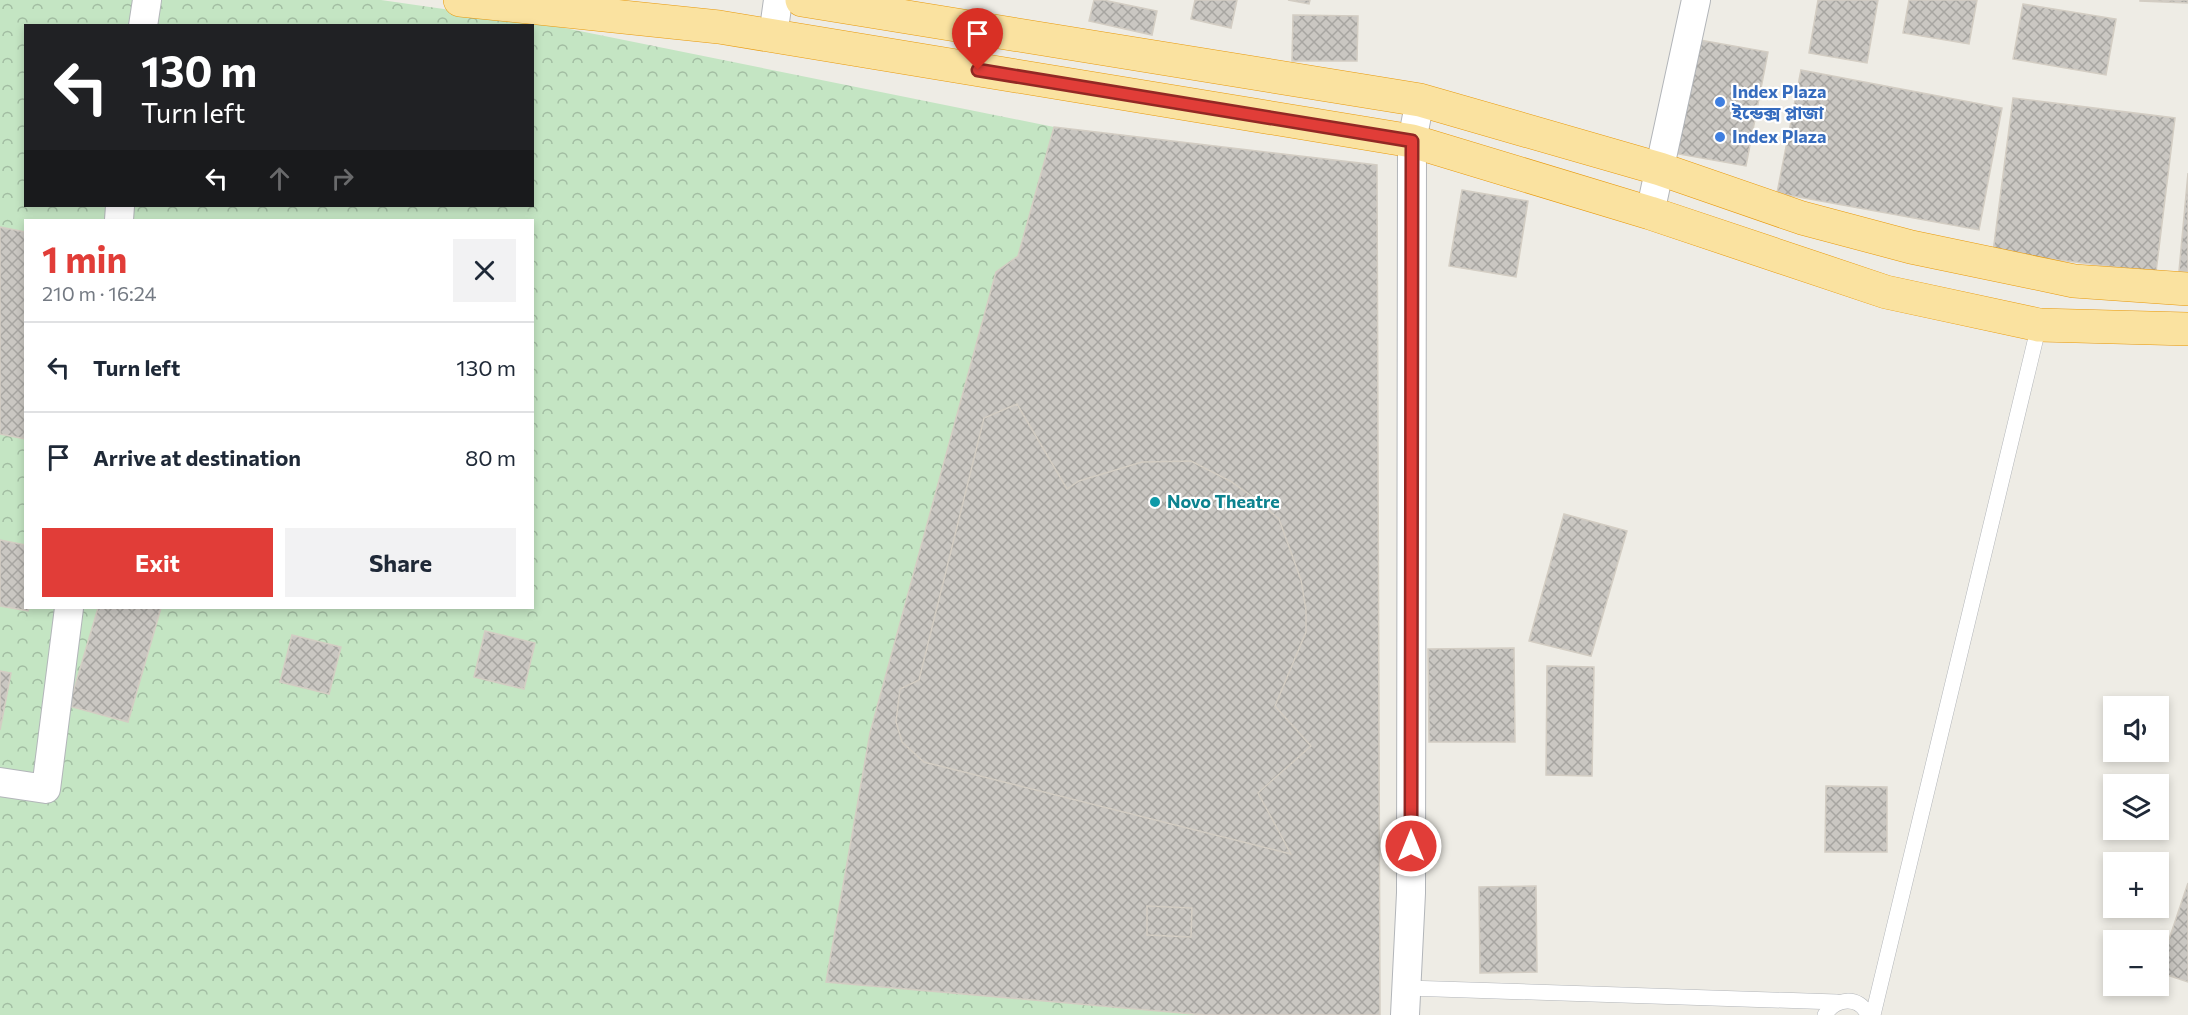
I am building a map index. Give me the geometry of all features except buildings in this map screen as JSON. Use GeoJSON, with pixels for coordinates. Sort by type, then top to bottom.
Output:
{"type":"FeatureCollection","features":[{"type":"Feature","properties":{"kind":"highway"},"geometry":{"type":"LineString","coordinates":[[460,0],[719,27],[1412,141],[1650,213],[1886,292],[2039,325],[2188,329]]}},
{"type":"Feature","properties":{"kind":"highway"},"geometry":{"type":"LineString","coordinates":[[802,0],[1420,100],[1660,169],[1802,218],[1911,247],[2074,281],[2188,289]]}},
{"type":"Feature","properties":{"kind":"street"},"geometry":{"type":"LineString","coordinates":[[143,24],[147,0]]}},
{"type":"Feature","properties":{"kind":"street"},"geometry":{"type":"LineString","coordinates":[[773,36],[778,0]]}},
{"type":"Feature","properties":{"kind":"street"},"geometry":{"type":"LineString","coordinates":[[1650,213],[1696,0]]}},
{"type":"Feature","properties":{"kind":"street"},"geometry":{"type":"LineString","coordinates":[[1406,1001],[1411,869],[1412,141],[1420,100]]}},
{"type":"Feature","properties":{"kind":"street"},"geometry":{"type":"LineString","coordinates":[[0,782],[46,789],[69,609]]}},
{"type":"Feature","properties":{"kind":"lane"},"geometry":{"type":"LineString","coordinates":[[1873,1015],[2039,325]]}},
{"type":"Feature","properties":{"kind":"lane"},"geometry":{"type":"LineString","coordinates":[[1406,1001],[1837,1002],[1848,1000],[1858,1003],[1868,1015]]}},
{"type":"Feature","properties":{"kind":"lane"},"geometry":{"type":"LineString","coordinates":[[1825,1015],[1829,1008],[1837,1002]]}},
{"type":"Feature","properties":{"kind":"green space"},"geometry":{"type":"Polygon","coordinates":[[[0,0],[381,0],[535,22],[1054,127],[1018,256],[996,272],[870,733],[826,981],[1205,1015],[0,1015],[0,0]]]}},
{"type":"Feature","properties":{"kind":"place","name":"Index Plaza ইন্ডেক্স প্লাজা"},"geometry":{"type":"Point","coordinates":[1720,102]}},
{"type":"Feature","properties":{"kind":"place","name":"Index Plaza"},"geometry":{"type":"Point","coordinates":[1720,137]}},
{"type":"Feature","properties":{"kind":"place","name":"Novo Theatre"},"geometry":{"type":"Point","coordinates":[1155,502]}},
{"type":"Feature","properties":{"kind":"route"},"geometry":{"type":"LineString","coordinates":[[978,70],[1412,141],[1411,846]]}}]}
